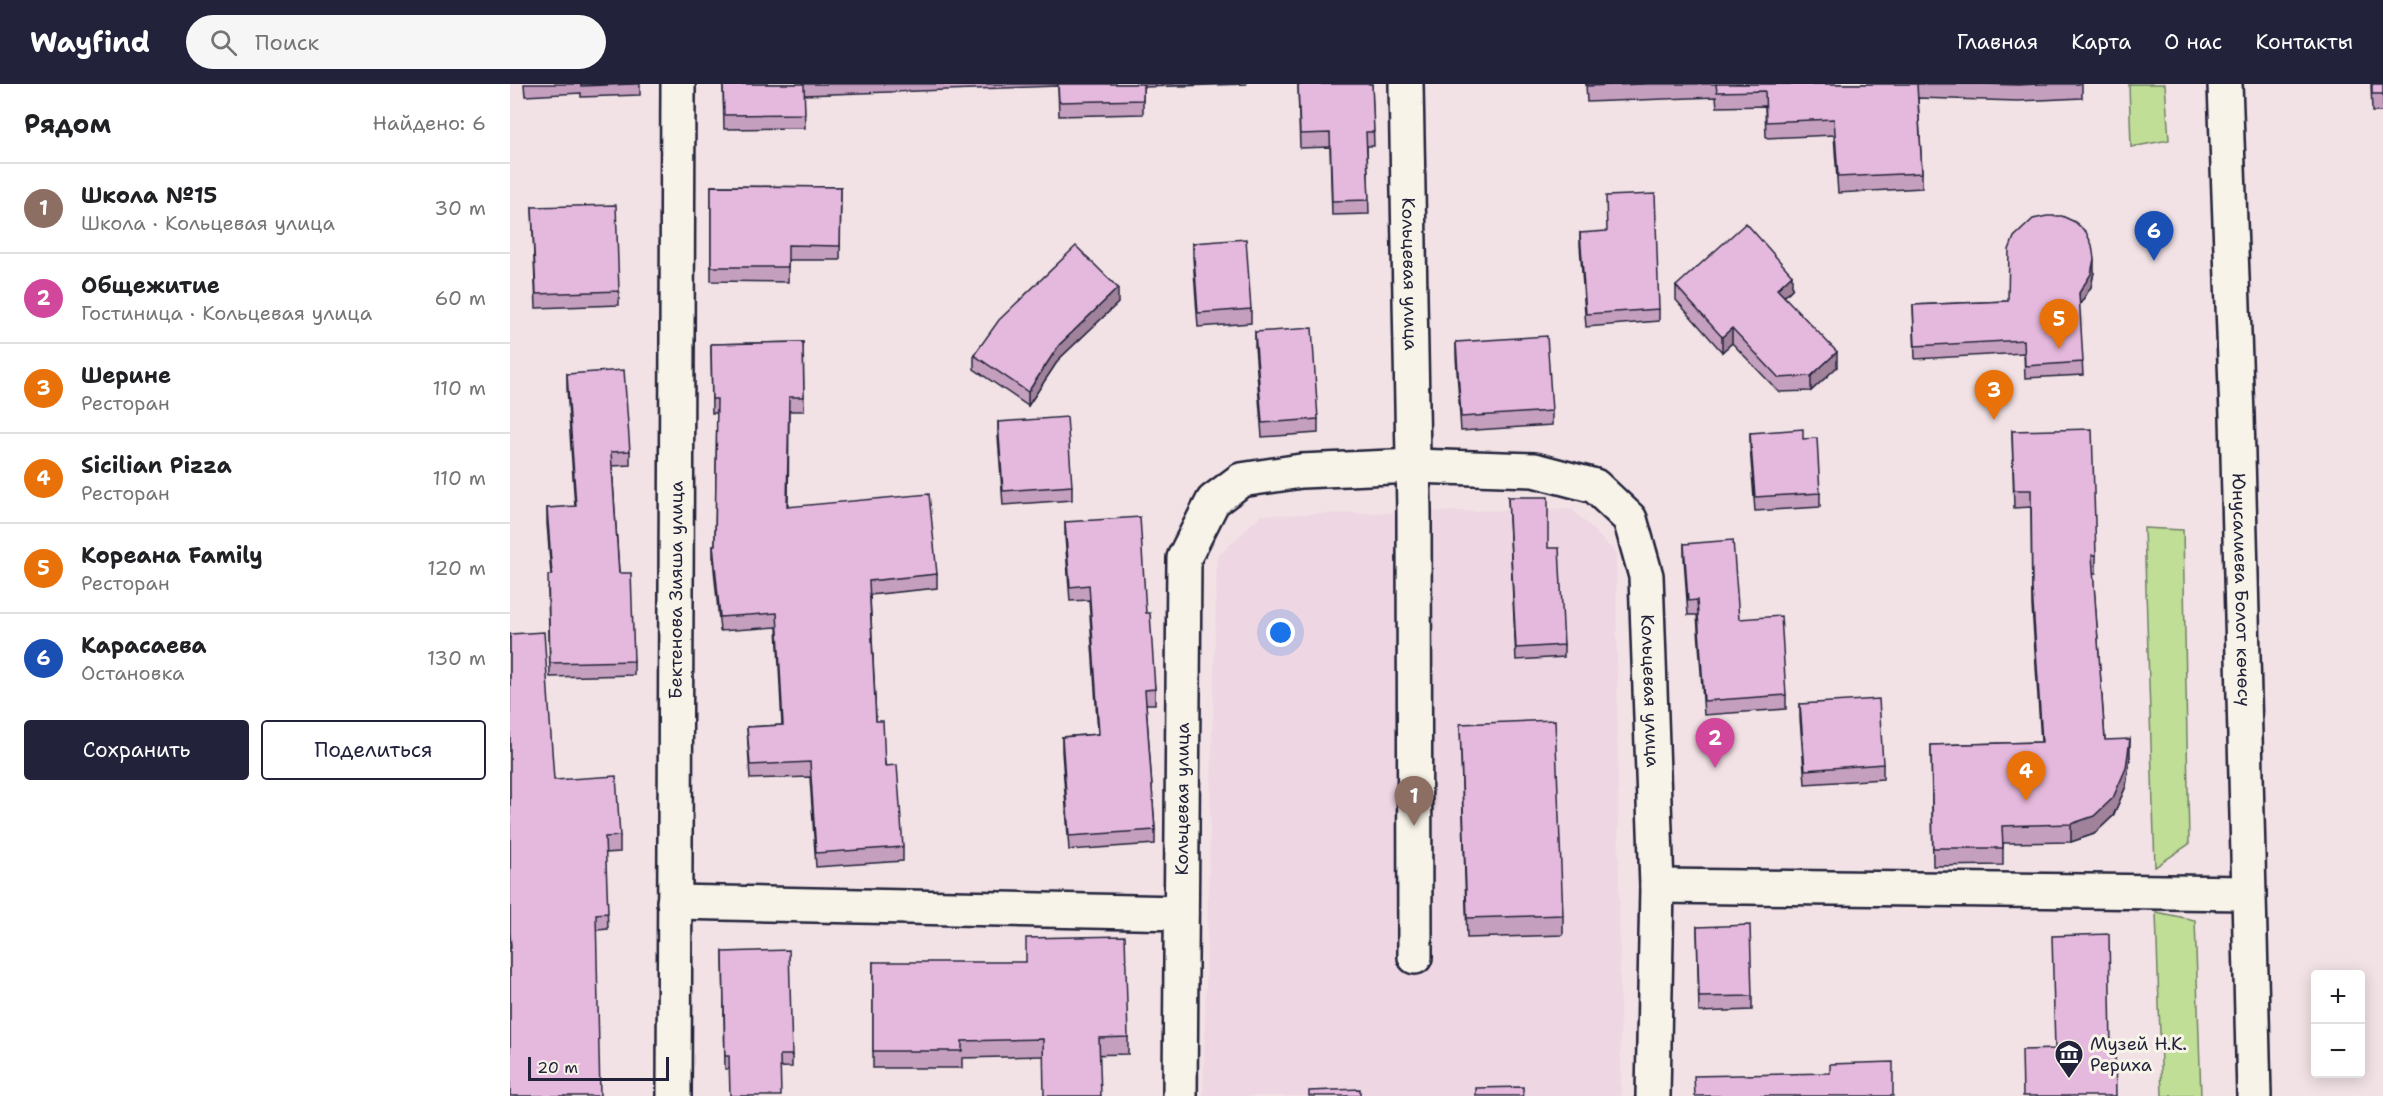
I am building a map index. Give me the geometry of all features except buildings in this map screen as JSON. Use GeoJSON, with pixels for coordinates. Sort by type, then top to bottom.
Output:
{"type":"FeatureCollection","features":[{"type":"Feature","properties":{"kind":"street","name":"Бектенова Зияша улица"},"geometry":{"type":"LineString","coordinates":[[674,1096],[678,84]]}},
{"type":"Feature","properties":{"kind":"street","name":"Кольцевая улица"},"geometry":{"type":"LineString","coordinates":[[1406,84],[1413,466]]}},
{"type":"Feature","properties":{"kind":"street","name":"Юнусалиева Болот көчөсү"},"geometry":{"type":"LineString","coordinates":[[2225,84],[2237,404],[2254,1096]]}},
{"type":"Feature","properties":{"kind":"street"},"geometry":{"type":"LineString","coordinates":[[1413,466],[1415,957]]}},
{"type":"Feature","properties":{"kind":"street","name":"Кольцевая улица"},"geometry":{"type":"LineString","coordinates":[[1180,1096],[1184,558],[1213,501],[1242,480],[1301,471],[1413,466],[1534,470],[1595,486],[1630,519],[1646,576],[1657,886],[1653,1096]]}},
{"type":"Feature","properties":{"kind":"street"},"geometry":{"type":"LineString","coordinates":[[1657,886],[2249,893]]}},
{"type":"Feature","properties":{"kind":"street"},"geometry":{"type":"LineString","coordinates":[[674,902],[1181,913]]}},
{"type":"Feature","properties":{"kind":"shaded area"},"geometry":{"type":"Polygon","coordinates":[[[1572,509],[1616,553],[1621,1096],[1203,1096],[1217,557],[1261,515],[1572,509]]]}},
{"type":"Feature","properties":{"kind":"green space"},"geometry":{"type":"Polygon","coordinates":[[[2129,84],[2165,84],[2169,140],[2131,147],[2129,84]]]}},
{"type":"Feature","properties":{"kind":"green space"},"geometry":{"type":"Polygon","coordinates":[[[2144,528],[2183,530],[2189,844],[2155,867],[2144,528]]]}},
{"type":"Feature","properties":{"kind":"green space"},"geometry":{"type":"Polygon","coordinates":[[[2156,912],[2195,920],[2201,1096],[2162,1096],[2156,912]]]}},
{"type":"Feature","properties":{"kind":"place","name":"Карасаева"},"geometry":{"type":"Point","coordinates":[2154,261]}},
{"type":"Feature","properties":{"kind":"place","name":"Кореана Family"},"geometry":{"type":"Point","coordinates":[2059,349]}},
{"type":"Feature","properties":{"kind":"place","name":"Шерине"},"geometry":{"type":"Point","coordinates":[1994,420]}},
{"type":"Feature","properties":{"kind":"place","name":"Общежитие"},"geometry":{"type":"Point","coordinates":[1715,768]}},
{"type":"Feature","properties":{"kind":"place","name":"Sicilian Pizza"},"geometry":{"type":"Point","coordinates":[2026,801]}},
{"type":"Feature","properties":{"kind":"place","name":"Школа №15"},"geometry":{"type":"Point","coordinates":[1414,826]}},
{"type":"Feature","properties":{"kind":"place","name":"Музей Н.К. Рериха"},"geometry":{"type":"Point","coordinates":[2069,1080]}}]}
